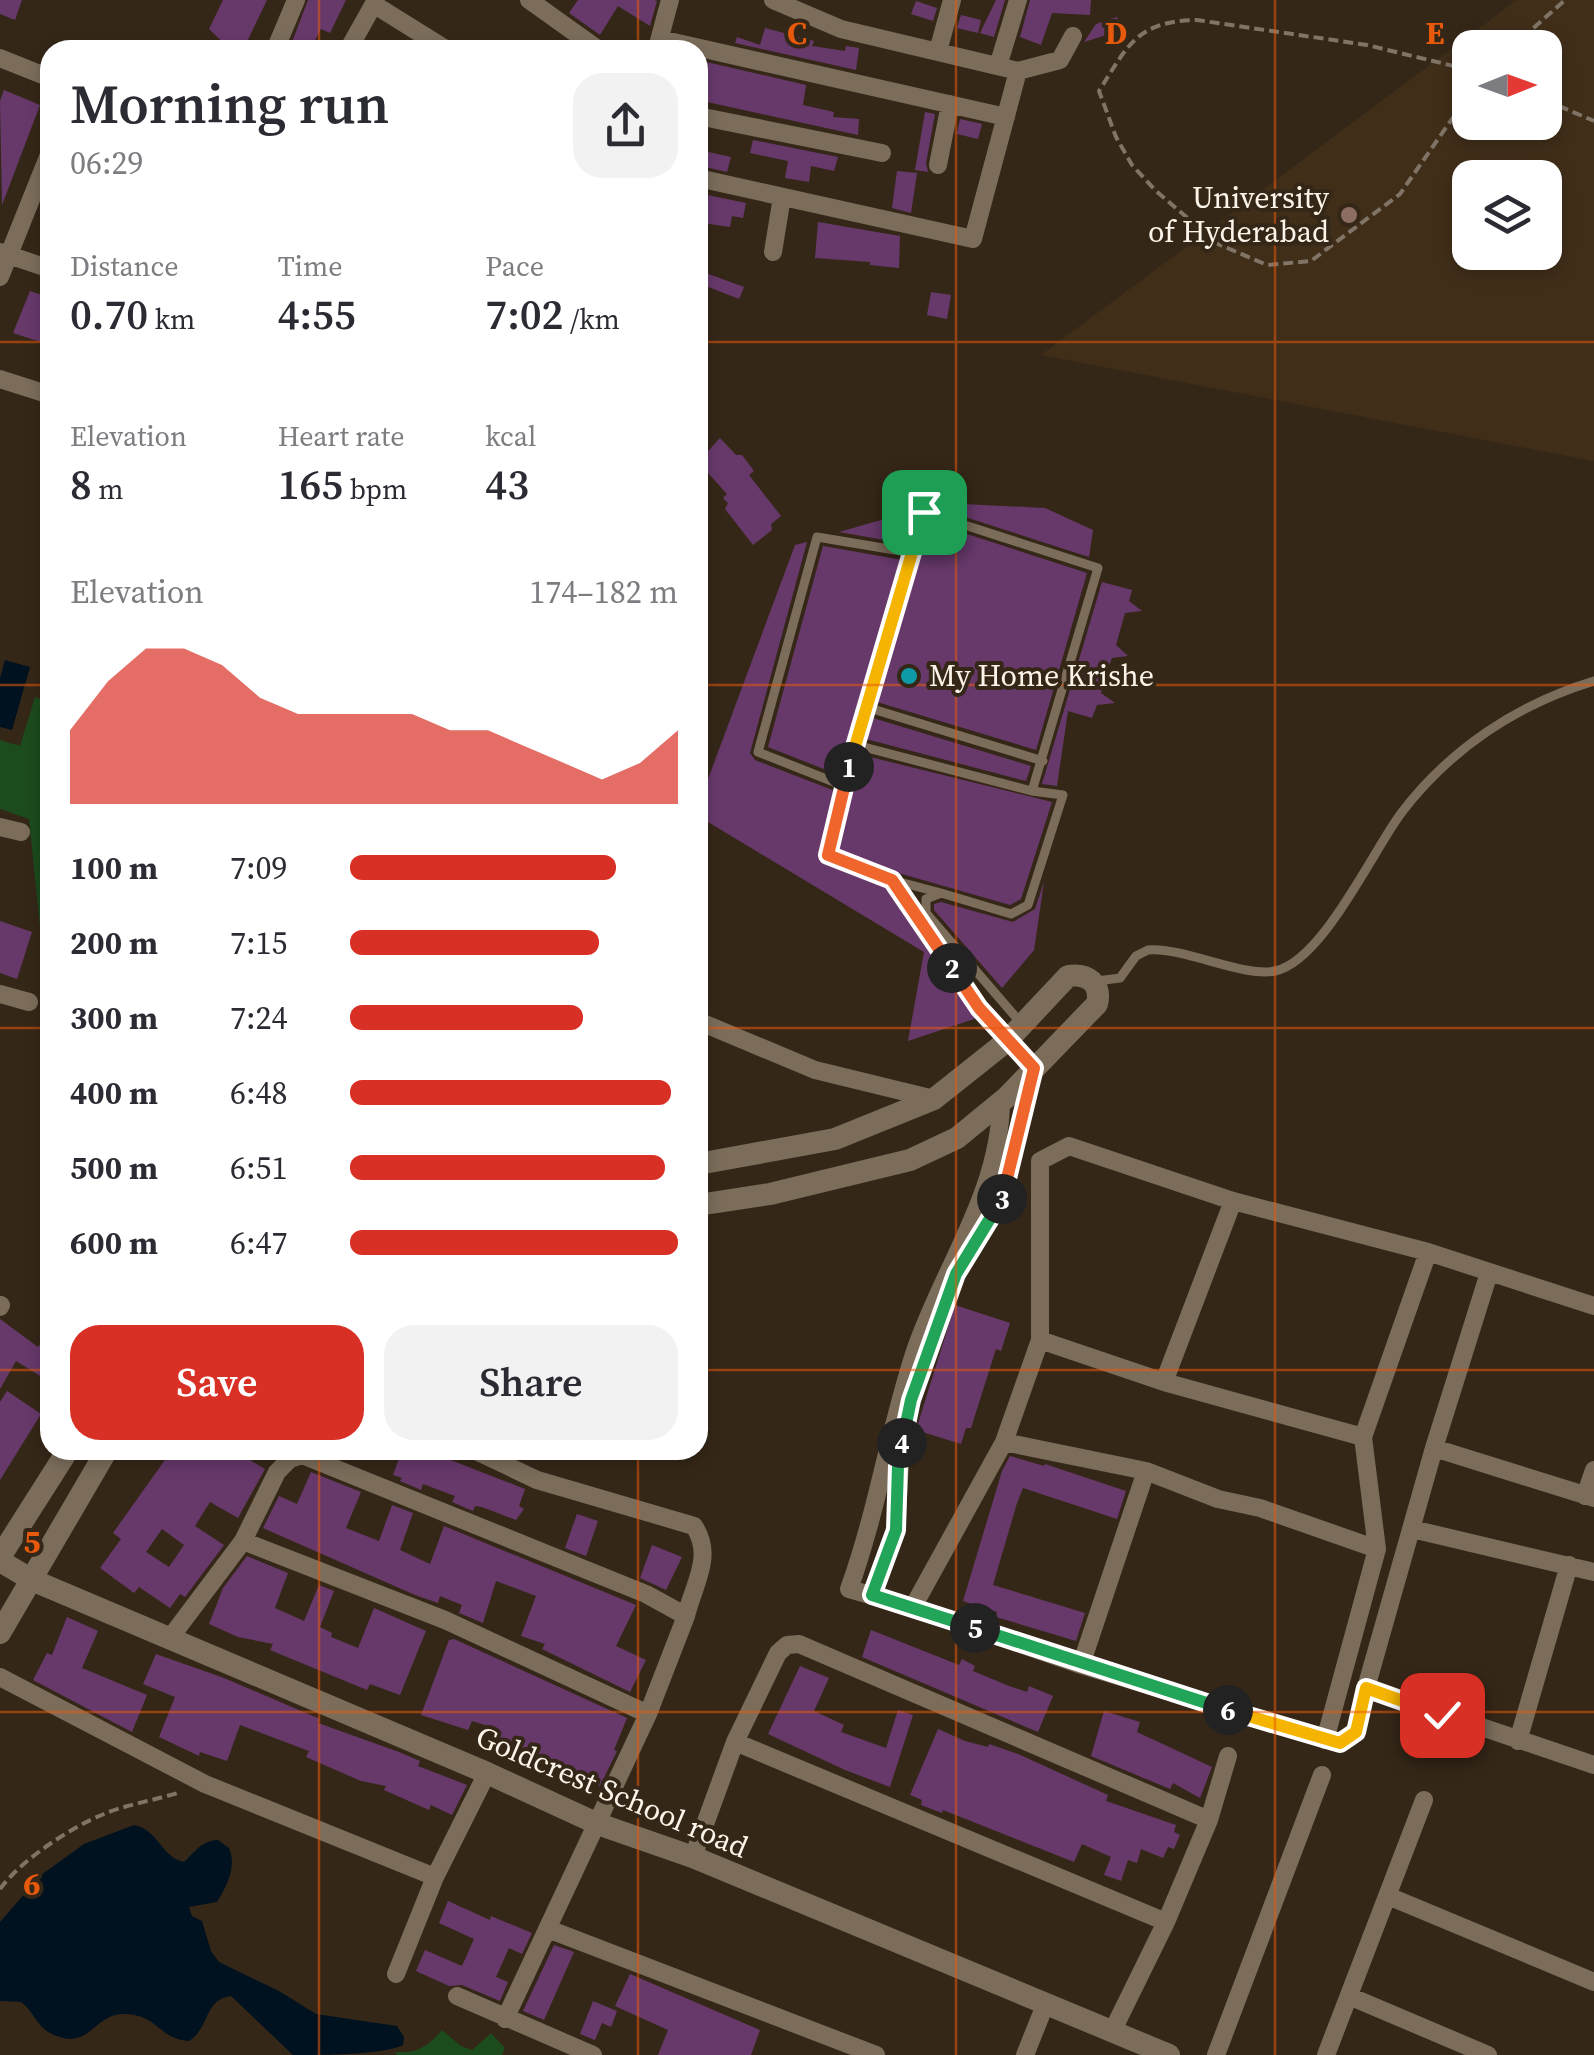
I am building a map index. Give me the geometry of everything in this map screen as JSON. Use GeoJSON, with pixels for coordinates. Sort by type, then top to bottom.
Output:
{"type":"FeatureCollection","features":[{"type":"Feature","properties":{"kind":"street"},"geometry":{"type":"LineString","coordinates":[[279,40],[296,0]]}},
{"type":"Feature","properties":{"kind":"street"},"geometry":{"type":"LineString","coordinates":[[529,0],[585,40]]}},
{"type":"Feature","properties":{"kind":"street"},"geometry":{"type":"LineString","coordinates":[[659,40],[670,0]]}},
{"type":"Feature","properties":{"kind":"street"},"geometry":{"type":"LineString","coordinates":[[773,0],[840,29],[1018,71],[1060,60],[1073,36]]}},
{"type":"Feature","properties":{"kind":"street"},"geometry":{"type":"LineString","coordinates":[[938,51],[952,0]]}},
{"type":"Feature","properties":{"kind":"street"},"geometry":{"type":"LineString","coordinates":[[998,66],[1018,0]]}},
{"type":"Feature","properties":{"kind":"street"},"geometry":{"type":"LineString","coordinates":[[355,40],[376,3],[432,40]]}},
{"type":"Feature","properties":{"kind":"street"},"geometry":{"type":"LineString","coordinates":[[708,54],[1006,116]]}},
{"type":"Feature","properties":{"kind":"street"},"geometry":{"type":"LineString","coordinates":[[0,58],[40,74]]}},
{"type":"Feature","properties":{"kind":"street"},"geometry":{"type":"LineString","coordinates":[[708,180],[974,239],[1018,71]]}},
{"type":"Feature","properties":{"kind":"street"},"geometry":{"type":"LineString","coordinates":[[938,165],[950,104]]}},
{"type":"Feature","properties":{"kind":"street"},"geometry":{"type":"LineString","coordinates":[[708,118],[882,153]]}},
{"type":"Feature","properties":{"kind":"street"},"geometry":{"type":"LineString","coordinates":[[0,276],[4,253],[40,174]]}},
{"type":"Feature","properties":{"kind":"street"},"geometry":{"type":"LineString","coordinates":[[773,252],[782,197]]}},
{"type":"Feature","properties":{"kind":"street"},"geometry":{"type":"LineString","coordinates":[[4,253],[40,266]]}},
{"type":"Feature","properties":{"kind":"street"},"geometry":{"type":"LineString","coordinates":[[0,379],[40,392]]}},
{"type":"Feature","properties":{"kind":"street"},"geometry":{"type":"LineString","coordinates":[[0,826],[20,832]]}},
{"type":"Feature","properties":{"kind":"street"},"geometry":{"type":"LineString","coordinates":[[708,1162],[835,1139],[934,1099],[1014,1032],[1068,976],[1080,974],[1094,981],[1099,996],[1097,1004],[1001,1102],[957,1138],[910,1160],[770,1194],[708,1203]]}},
{"type":"Feature","properties":{"kind":"street"},"geometry":{"type":"LineString","coordinates":[[0,994],[28,1002]]}},
{"type":"Feature","properties":{"kind":"street"},"geometry":{"type":"LineString","coordinates":[[708,1024],[815,1070],[934,1099]]}},
{"type":"Feature","properties":{"kind":"street"},"geometry":{"type":"LineString","coordinates":[[872,1595],[896,1530],[898,1466],[911,1400],[956,1274],[1001,1200],[1034,1068]]}},
{"type":"Feature","properties":{"kind":"street"},"geometry":{"type":"LineString","coordinates":[[1001,1102],[1001,1124],[988,1182],[915,1352],[870,1532],[849,1589],[1081,1665],[1340,1743],[1356,1732],[1434,1448],[1489,1273]]}},
{"type":"Feature","properties":{"kind":"street"},"geometry":{"type":"LineString","coordinates":[[913,1607],[1004,1442],[1040,1340],[1040,1161],[1069,1146],[1233,1201],[1428,1252],[1594,1306]]}},
{"type":"Feature","properties":{"kind":"street"},"geometry":{"type":"LineString","coordinates":[[1164,1382],[1233,1201]]}},
{"type":"Feature","properties":{"kind":"street"},"geometry":{"type":"LineString","coordinates":[[1325,1740],[1377,1549],[1363,1437],[1428,1252]]}},
{"type":"Feature","properties":{"kind":"street"},"geometry":{"type":"LineString","coordinates":[[1040,1340],[1164,1382],[1363,1437]]}},
{"type":"Feature","properties":{"kind":"street"},"geometry":{"type":"LineString","coordinates":[[1004,1442],[1146,1471],[1218,1499],[1260,1508],[1377,1549]]}},
{"type":"Feature","properties":{"kind":"street"},"geometry":{"type":"LineString","coordinates":[[1434,1448],[1590,1497],[1594,1470]]}},
{"type":"Feature","properties":{"kind":"street"},"geometry":{"type":"LineString","coordinates":[[0,1559],[62,1460]]}},
{"type":"Feature","properties":{"kind":"street"},"geometry":{"type":"LineString","coordinates":[[0,1633],[101,1460]]}},
{"type":"Feature","properties":{"kind":"street"},"geometry":{"type":"LineString","coordinates":[[170,1638],[243,1541],[277,1472],[288,1460]]}},
{"type":"Feature","properties":{"kind":"street"},"geometry":{"type":"LineString","coordinates":[[314,1460],[646,1594],[686,1616]]}},
{"type":"Feature","properties":{"kind":"street"},"geometry":{"type":"LineString","coordinates":[[495,1460],[537,1480],[694,1526],[703,1540],[705,1556],[648,1714],[505,2019]]}},
{"type":"Feature","properties":{"kind":"street"},"geometry":{"type":"LineString","coordinates":[[1081,1665],[1146,1471]]}},
{"type":"Feature","properties":{"kind":"street"},"geometry":{"type":"LineString","coordinates":[[1412,1529],[1594,1572]]}},
{"type":"Feature","properties":{"kind":"street"},"geometry":{"type":"LineString","coordinates":[[243,1541],[445,1620],[648,1714]]}},
{"type":"Feature","properties":{"kind":"street","name":"Goldcrest School road"},"geometry":{"type":"LineString","coordinates":[[0,1559],[32,1580],[598,1824],[693,1857],[1169,2055]]}},
{"type":"Feature","properties":{"kind":"street"},"geometry":{"type":"LineString","coordinates":[[1518,1742],[1570,1565]]}},
{"type":"Feature","properties":{"kind":"street"},"geometry":{"type":"LineString","coordinates":[[693,1857],[735,1742],[778,1653],[787,1645],[798,1644],[1209,1820]]}},
{"type":"Feature","properties":{"kind":"street"},"geometry":{"type":"LineString","coordinates":[[0,1677],[205,1784],[435,1877]]}},
{"type":"Feature","properties":{"kind":"street"},"geometry":{"type":"LineString","coordinates":[[1366,1688],[1594,1765]]}},
{"type":"Feature","properties":{"kind":"street"},"geometry":{"type":"LineString","coordinates":[[735,1742],[1166,1922]]}},
{"type":"Feature","properties":{"kind":"street"},"geometry":{"type":"LineString","coordinates":[[1112,2032],[1166,1922],[1209,1820],[1228,1756]]}},
{"type":"Feature","properties":{"kind":"street"},"geometry":{"type":"LineString","coordinates":[[396,1974],[435,1877],[487,1773]]}},
{"type":"Feature","properties":{"kind":"street"},"geometry":{"type":"LineString","coordinates":[[1216,2055],[1322,1775]]}},
{"type":"Feature","properties":{"kind":"street"},"geometry":{"type":"LineString","coordinates":[[1326,2055],[1424,1800]]}},
{"type":"Feature","properties":{"kind":"street"},"geometry":{"type":"LineString","coordinates":[[1388,1896],[1594,1982]]}},
{"type":"Feature","properties":{"kind":"street"},"geometry":{"type":"LineString","coordinates":[[548,1929],[876,2055]]}},
{"type":"Feature","properties":{"kind":"street"},"geometry":{"type":"LineString","coordinates":[[457,1996],[593,2055]]}},
{"type":"Feature","properties":{"kind":"street"},"geometry":{"type":"LineString","coordinates":[[1349,1996],[1488,2055]]}},
{"type":"Feature","properties":{"kind":"street"},"geometry":{"type":"LineString","coordinates":[[1025,2055],[1045,2005]]}},
{"type":"Feature","properties":{"kind":"lane"},"geometry":{"type":"LineString","coordinates":[[856,746],[1032,792],[1063,796],[1028,905],[1012,914],[892,880],[828,855],[866,707],[924,512],[1098,568],[1032,792]]}},
{"type":"Feature","properties":{"kind":"lane"},"geometry":{"type":"LineString","coordinates":[[844,786],[758,752],[818,537],[912,553]]}},
{"type":"Feature","properties":{"kind":"lane"},"geometry":{"type":"LineString","coordinates":[[1094,981],[1120,978],[1136,956],[1158,950],[1275,972],[1294,962],[1332,924],[1403,810],[1444,766],[1486,731],[1548,695],[1594,680]]}},
{"type":"Feature","properties":{"kind":"lane"},"geometry":{"type":"LineString","coordinates":[[866,707],[1043,761]]}},
{"type":"Feature","properties":{"kind":"lane"},"geometry":{"type":"LineString","coordinates":[[892,880],[979,1008],[1014,1032]]}},
{"type":"Feature","properties":{"kind":"lane"},"geometry":{"type":"LineString","coordinates":[[940,894],[926,899],[926,914],[1014,1032],[1034,1068]]}},
{"type":"Feature","properties":{"kind":"path"},"geometry":{"type":"LineString","coordinates":[[1531,30],[1565,0]]}},
{"type":"Feature","properties":{"kind":"path"},"geometry":{"type":"LineString","coordinates":[[1452,65],[1367,44],[1171,20],[1132,38],[1099,91],[1124,151],[1156,190],[1218,244],[1266,264],[1311,261],[1400,194],[1452,118]]}},
{"type":"Feature","properties":{"kind":"path"},"geometry":{"type":"LineString","coordinates":[[1562,107],[1594,121]]}},
{"type":"Feature","properties":{"kind":"path"},"geometry":{"type":"LineString","coordinates":[[0,1889],[10,1876],[66,1835],[103,1814],[205,1784]]}},
{"type":"Feature","properties":{"kind":"shaded area","name":"University of Hyderabad"},"geometry":{"type":"Polygon","coordinates":[[[1517,0],[1594,0],[1594,461],[1041,355],[1452,48],[1452,140],[1562,140],[1562,30],[1477,30],[1517,0]]]}},
{"type":"Feature","properties":{"kind":"green space"},"geometry":{"type":"Polygon","coordinates":[[[35,697],[40,699],[40,928],[29,819],[0,809],[0,740],[20,746],[35,697]]]}},
{"type":"Feature","properties":{"kind":"green space"},"geometry":{"type":"Polygon","coordinates":[[[442,2030],[472,2050],[491,2033],[505,2048],[502,2055],[395,2052],[422,2048],[442,2030]]]}},
{"type":"Feature","properties":{"kind":"water"},"geometry":{"type":"Polygon","coordinates":[[[5,660],[30,667],[12,730],[0,727],[0,678],[5,660]]]}},
{"type":"Feature","properties":{"kind":"water"},"geometry":{"type":"Polygon","coordinates":[[[134,1825],[149,1832],[170,1855],[184,1862],[207,1842],[218,1840],[229,1848],[231,1869],[217,1902],[189,1907],[192,1916],[202,1921],[211,1951],[219,1962],[316,2014],[397,2026],[404,2037],[403,2045],[367,2053],[293,2055],[231,1996],[216,2002],[201,2029],[189,2041],[171,2036],[145,2018],[125,2014],[114,2015],[82,2036],[62,2038],[44,2029],[21,2002],[0,2001],[0,1922],[41,1875],[84,1844],[134,1825]]]}},
{"type":"Feature","properties":{"kind":"building"},"geometry":{"type":"Polygon","coordinates":[[[0,0],[22,0],[15,20],[0,14],[0,0]]]}},
{"type":"Feature","properties":{"kind":"building"},"geometry":{"type":"Polygon","coordinates":[[[223,0],[267,0],[248,40],[221,40],[209,29],[223,0]]]}},
{"type":"Feature","properties":{"kind":"building"},"geometry":{"type":"Polygon","coordinates":[[[308,0],[346,0],[330,33],[321,29],[315,40],[293,40],[308,0]]]}},
{"type":"Feature","properties":{"kind":"building"},"geometry":{"type":"Polygon","coordinates":[[[578,0],[657,1],[650,26],[618,6],[600,35],[569,13],[578,0]]]}},
{"type":"Feature","properties":{"kind":"building"},"geometry":{"type":"Polygon","coordinates":[[[996,0],[1005,0],[994,37],[980,33],[996,0]]]}},
{"type":"Feature","properties":{"kind":"building"},"geometry":{"type":"Polygon","coordinates":[[[1030,0],[1091,0],[1090,15],[1052,13],[1041,45],[1020,37],[1030,0]]]}},
{"type":"Feature","properties":{"kind":"building"},"geometry":{"type":"Polygon","coordinates":[[[916,1],[937,8],[933,21],[911,14],[916,1]]]}},
{"type":"Feature","properties":{"kind":"building"},"geometry":{"type":"Polygon","coordinates":[[[961,15],[981,20],[978,33],[957,28],[961,15]]]}},
{"type":"Feature","properties":{"kind":"building"},"geometry":{"type":"Polygon","coordinates":[[[1117,17],[1122,30],[1084,42],[1096,24],[1117,17]]]}},
{"type":"Feature","properties":{"kind":"building"},"geometry":{"type":"Polygon","coordinates":[[[765,28],[814,41],[812,46],[845,51],[846,46],[859,48],[856,70],[735,43],[737,37],[760,45],[765,28]]]}},
{"type":"Feature","properties":{"kind":"building"},"geometry":{"type":"Polygon","coordinates":[[[708,62],[806,85],[803,105],[834,112],[833,117],[859,119],[858,135],[708,102],[708,62]]]}},
{"type":"Feature","properties":{"kind":"building"},"geometry":{"type":"Polygon","coordinates":[[[4,90],[40,105],[2,205],[0,101],[4,90]]]}},
{"type":"Feature","properties":{"kind":"building"},"geometry":{"type":"Polygon","coordinates":[[[925,112],[935,114],[926,163],[928,172],[915,170],[925,112]]]}},
{"type":"Feature","properties":{"kind":"building"},"geometry":{"type":"Polygon","coordinates":[[[960,119],[982,124],[978,139],[957,134],[960,119]]]}},
{"type":"Feature","properties":{"kind":"building"},"geometry":{"type":"Polygon","coordinates":[[[753,140],[838,157],[834,171],[811,166],[809,182],[785,178],[788,161],[750,153],[753,140]]]}},
{"type":"Feature","properties":{"kind":"building"},"geometry":{"type":"Polygon","coordinates":[[[708,152],[731,157],[727,172],[708,168],[708,152]]]}},
{"type":"Feature","properties":{"kind":"building"},"geometry":{"type":"Polygon","coordinates":[[[897,171],[917,173],[911,213],[892,208],[897,171]]]}},
{"type":"Feature","properties":{"kind":"building"},"geometry":{"type":"Polygon","coordinates":[[[708,195],[746,203],[743,218],[732,216],[730,227],[708,224],[708,195]]]}},
{"type":"Feature","properties":{"kind":"building"},"geometry":{"type":"Polygon","coordinates":[[[818,222],[900,236],[899,268],[815,258],[818,222]]]}},
{"type":"Feature","properties":{"kind":"building"},"geometry":{"type":"Polygon","coordinates":[[[708,274],[744,287],[739,299],[708,287],[708,274]]]}},
{"type":"Feature","properties":{"kind":"building"},"geometry":{"type":"Polygon","coordinates":[[[30,291],[40,294],[40,342],[13,333],[30,291]]]}},
{"type":"Feature","properties":{"kind":"building"},"geometry":{"type":"Polygon","coordinates":[[[931,292],[951,295],[947,319],[927,315],[931,292]]]}},
{"type":"Feature","properties":{"kind":"building"},"geometry":{"type":"Polygon","coordinates":[[[720,438],[736,455],[742,455],[754,471],[749,475],[781,516],[771,524],[772,530],[753,545],[725,509],[728,503],[723,498],[727,494],[708,473],[708,451],[720,438]]]}},
{"type":"Feature","properties":{"kind":"building"},"geometry":{"type":"Polygon","coordinates":[[[942,503],[1045,508],[1093,530],[1089,557],[931,506],[942,503]]]}},
{"type":"Feature","properties":{"kind":"building"},"geometry":{"type":"Polygon","coordinates":[[[916,510],[907,544],[839,532],[916,510]]]}},
{"type":"Feature","properties":{"kind":"building"},"geometry":{"type":"Polygon","coordinates":[[[930,522],[1087,573],[1036,750],[877,702],[930,522]]]}},
{"type":"Feature","properties":{"kind":"building"},"geometry":{"type":"Polygon","coordinates":[[[807,542],[750,753],[755,760],[835,791],[822,860],[887,887],[977,1018],[908,1041],[924,952],[708,822],[708,779],[795,545],[807,542]]]}},
{"type":"Feature","properties":{"kind":"building"},"geometry":{"type":"Polygon","coordinates":[[[823,546],[903,560],[839,775],[768,747],[823,546]]]}},
{"type":"Feature","properties":{"kind":"building"},"geometry":{"type":"Polygon","coordinates":[[[1102,582],[1132,590],[1129,601],[1142,611],[1125,613],[1116,645],[1128,656],[1112,658],[1105,676],[1101,693],[1115,703],[1097,705],[1092,718],[1068,711],[1057,786],[1042,784],[1102,582]]]}},
{"type":"Feature","properties":{"kind":"building"},"geometry":{"type":"Polygon","coordinates":[[[873,718],[1031,766],[1026,781],[866,739],[873,718]]]}},
{"type":"Feature","properties":{"kind":"building"},"geometry":{"type":"Polygon","coordinates":[[[862,755],[1052,802],[1021,899],[1010,905],[895,872],[838,850],[862,755]]]}},
{"type":"Feature","properties":{"kind":"building"},"geometry":{"type":"Polygon","coordinates":[[[1044,882],[1034,950],[1002,988],[934,910],[934,904],[941,902],[1013,922],[1035,909],[1044,882]]]}},
{"type":"Feature","properties":{"kind":"building"},"geometry":{"type":"Polygon","coordinates":[[[0,921],[32,932],[17,979],[0,973],[0,921]]]}},
{"type":"Feature","properties":{"kind":"building"},"geometry":{"type":"Polygon","coordinates":[[[955,1305],[1010,1323],[1001,1351],[996,1349],[971,1428],[966,1428],[961,1444],[916,1430],[955,1305]]]}},
{"type":"Feature","properties":{"kind":"building"},"geometry":{"type":"Polygon","coordinates":[[[0,1319],[38,1347],[40,1344],[40,1376],[16,1361],[0,1389],[0,1319]]]}},
{"type":"Feature","properties":{"kind":"building"},"geometry":{"type":"Polygon","coordinates":[[[7,1391],[40,1416],[0,1480],[0,1402],[7,1391]]]}},
{"type":"Feature","properties":{"kind":"building"},"geometry":{"type":"Polygon","coordinates":[[[1010,1456],[1126,1491],[1117,1519],[1023,1488],[1017,1503],[993,1585],[1085,1613],[1076,1641],[996,1617],[997,1612],[963,1601],[1010,1456]]]}},
{"type":"Feature","properties":{"kind":"building"},"geometry":{"type":"Polygon","coordinates":[[[165,1460],[250,1460],[265,1469],[238,1518],[210,1502],[195,1526],[224,1545],[185,1597],[180,1594],[170,1608],[139,1587],[134,1593],[100,1568],[121,1539],[113,1533],[165,1460]],[[162,1529],[146,1552],[169,1567],[184,1545],[162,1529]]]}},
{"type":"Feature","properties":{"kind":"building"},"geometry":{"type":"Polygon","coordinates":[[[398,1460],[451,1460],[525,1489],[519,1506],[524,1509],[516,1520],[482,1507],[475,1506],[473,1511],[452,1502],[455,1496],[423,1484],[421,1490],[393,1475],[398,1460]]]}},
{"type":"Feature","properties":{"kind":"building"},"geometry":{"type":"Polygon","coordinates":[[[311,1472],[361,1492],[346,1528],[379,1541],[392,1505],[413,1513],[400,1550],[430,1564],[444,1526],[636,1605],[616,1646],[646,1660],[630,1692],[542,1649],[545,1644],[521,1636],[536,1596],[496,1581],[483,1623],[459,1613],[462,1605],[440,1596],[438,1603],[415,1595],[263,1528],[279,1496],[297,1504],[311,1472]]]}},
{"type":"Feature","properties":{"kind":"building"},"geometry":{"type":"Polygon","coordinates":[[[577,1514],[598,1521],[586,1556],[565,1548],[577,1514]]]}},
{"type":"Feature","properties":{"kind":"building"},"geometry":{"type":"Polygon","coordinates":[[[652,1545],[682,1557],[666,1590],[640,1578],[652,1545]]]}},
{"type":"Feature","properties":{"kind":"building"},"geometry":{"type":"Polygon","coordinates":[[[247,1556],[288,1573],[275,1608],[304,1621],[319,1585],[334,1591],[320,1627],[332,1633],[331,1637],[358,1648],[374,1608],[426,1631],[400,1695],[370,1684],[367,1690],[270,1650],[273,1644],[238,1637],[209,1624],[223,1588],[247,1556]]]}},
{"type":"Feature","properties":{"kind":"building"},"geometry":{"type":"Polygon","coordinates":[[[67,1617],[98,1631],[82,1668],[147,1695],[132,1732],[33,1680],[47,1653],[52,1655],[67,1617]]]}},
{"type":"Feature","properties":{"kind":"building"},"geometry":{"type":"Polygon","coordinates":[[[871,1630],[959,1665],[962,1659],[975,1666],[973,1671],[1009,1686],[1027,1692],[1029,1686],[1053,1696],[1038,1732],[862,1657],[871,1630]]]}},
{"type":"Feature","properties":{"kind":"building"},"geometry":{"type":"Polygon","coordinates":[[[449,1640],[627,1718],[600,1786],[493,1743],[498,1729],[472,1721],[468,1730],[421,1715],[449,1640]]]}},
{"type":"Feature","properties":{"kind":"building"},"geometry":{"type":"Polygon","coordinates":[[[156,1654],[224,1678],[320,1719],[318,1723],[399,1752],[420,1761],[418,1766],[467,1785],[452,1815],[431,1805],[429,1810],[384,1790],[386,1786],[361,1781],[306,1757],[309,1751],[240,1725],[227,1761],[200,1752],[199,1756],[159,1737],[175,1697],[143,1684],[156,1654]]]}},
{"type":"Feature","properties":{"kind":"building"},"geometry":{"type":"Polygon","coordinates":[[[800,1666],[829,1678],[814,1711],[844,1725],[841,1732],[886,1748],[898,1710],[913,1715],[890,1787],[768,1734],[800,1666]]]}},
{"type":"Feature","properties":{"kind":"building"},"geometry":{"type":"Polygon","coordinates":[[[1104,1711],[1140,1722],[1137,1732],[1212,1767],[1200,1798],[1173,1783],[1170,1789],[1091,1756],[1104,1711]]]}},
{"type":"Feature","properties":{"kind":"building"},"geometry":{"type":"Polygon","coordinates":[[[938,1729],[965,1741],[1018,1754],[1108,1795],[1106,1801],[1176,1825],[1174,1832],[1180,1835],[1174,1849],[1168,1847],[1163,1858],[1141,1849],[1137,1863],[1128,1860],[1121,1881],[1104,1875],[1111,1857],[1082,1844],[1074,1862],[921,1805],[922,1800],[910,1795],[938,1729]]]}},
{"type":"Feature","properties":{"kind":"building"},"geometry":{"type":"Polygon","coordinates":[[[448,1901],[532,1933],[522,1954],[509,1948],[496,1977],[508,1982],[500,2001],[462,1985],[449,1986],[416,1971],[425,1950],[462,1966],[474,1939],[439,1923],[448,1901]]]}},
{"type":"Feature","properties":{"kind":"building"},"geometry":{"type":"Polygon","coordinates":[[[554,1945],[574,1952],[544,2020],[523,2011],[554,1945]]]}},
{"type":"Feature","properties":{"kind":"building"},"geometry":{"type":"Polygon","coordinates":[[[630,1974],[760,2030],[751,2055],[658,2055],[668,2030],[615,2006],[630,1974]]]}},
{"type":"Feature","properties":{"kind":"building"},"geometry":{"type":"Polygon","coordinates":[[[593,2001],[617,2011],[611,2027],[602,2023],[595,2040],[580,2034],[593,2001]]]}},
{"type":"Feature","properties":{"kind":"place","name":"University of Hyderabad"},"geometry":{"type":"Point","coordinates":[1349,215]}},
{"type":"Feature","properties":{"kind":"place","name":"My Home Krishe"},"geometry":{"type":"Point","coordinates":[909,676]}},
{"type":"Feature","properties":{"kind":"route"},"geometry":{"type":"LineString","coordinates":[[924,512],[844,786],[828,855],[892,880],[979,1008],[1034,1068],[1001,1200],[956,1274],[911,1400],[898,1466],[896,1530],[872,1595],[1325,1740],[1340,1743],[1356,1732],[1366,1688],[1442,1715]]}}]}
